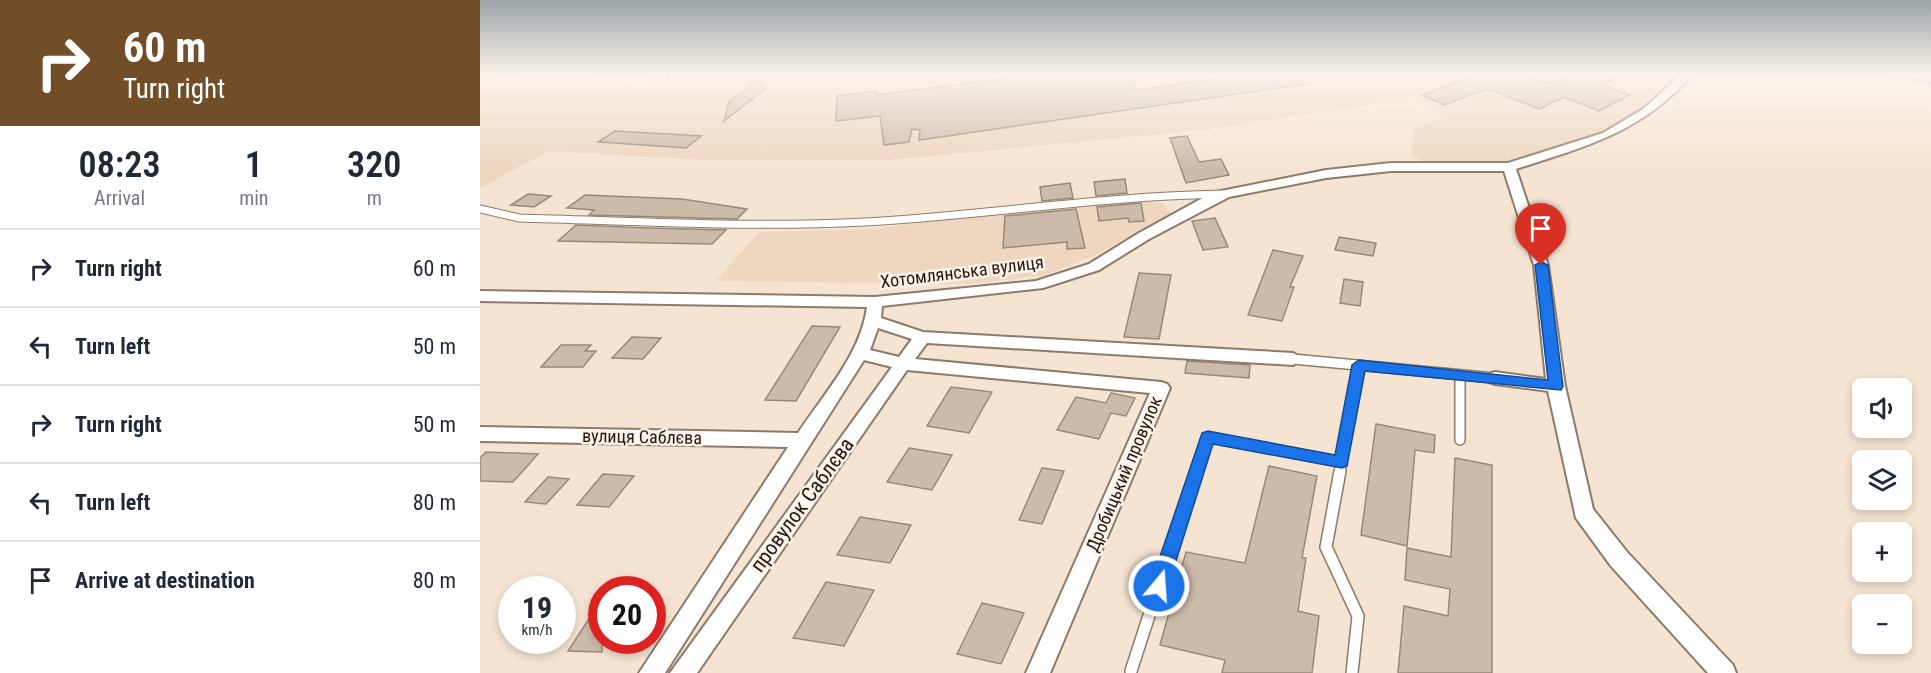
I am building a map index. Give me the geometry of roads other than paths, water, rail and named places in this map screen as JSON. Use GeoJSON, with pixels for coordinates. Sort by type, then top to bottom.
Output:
{"type":"FeatureCollection","features":[{"type":"Feature","properties":{"kind":"street","name":"Хотомлянська вулиця"},"geometry":{"type":"LineString","coordinates":[[480,296],[874,311],[1038,285],[1094,267],[1154,230],[1213,198],[1226,194],[1326,174],[1391,167],[1509,167],[1606,135],[1652,106]]}},
{"type":"Feature","properties":{"kind":"street"},"geometry":{"type":"LineString","coordinates":[[1509,167],[1541,265],[1556,386],[1583,512],[1619,559],[1724,673]]}},
{"type":"Feature","properties":{"kind":"street"},"geometry":{"type":"LineString","coordinates":[[651,673],[860,353],[874,311],[922,337],[1293,359]]}},
{"type":"Feature","properties":{"kind":"street","name":"провулок Саблєва"},"geometry":{"type":"LineString","coordinates":[[682,673],[922,337]]}},
{"type":"Feature","properties":{"kind":"street","name":"Дробицький провулок"},"geometry":{"type":"LineString","coordinates":[[860,353],[904,364],[1161,388],[1038,673]]}},
{"type":"Feature","properties":{"kind":"street"},"geometry":{"type":"LineString","coordinates":[[1495,378],[1556,386]]}},
{"type":"Feature","properties":{"kind":"street","name":"вулиця Саблєва"},"geometry":{"type":"LineString","coordinates":[[480,434],[803,440]]}},
{"type":"Feature","properties":{"kind":"lane"},"geometry":{"type":"LineString","coordinates":[[480,209],[519,218],[790,224],[865,222],[1149,195],[1226,194]]}},
{"type":"Feature","properties":{"kind":"lane"},"geometry":{"type":"LineString","coordinates":[[1293,359],[1495,378]]}},
{"type":"Feature","properties":{"kind":"lane"},"geometry":{"type":"LineString","coordinates":[[1352,673],[1358,616],[1326,547],[1359,365]]}},
{"type":"Feature","properties":{"kind":"lane"},"geometry":{"type":"LineString","coordinates":[[1460,440],[1461,375]]}},
{"type":"Feature","properties":{"kind":"lane"},"geometry":{"type":"LineString","coordinates":[[1131,671],[1208,437],[1342,462]]}}]}
